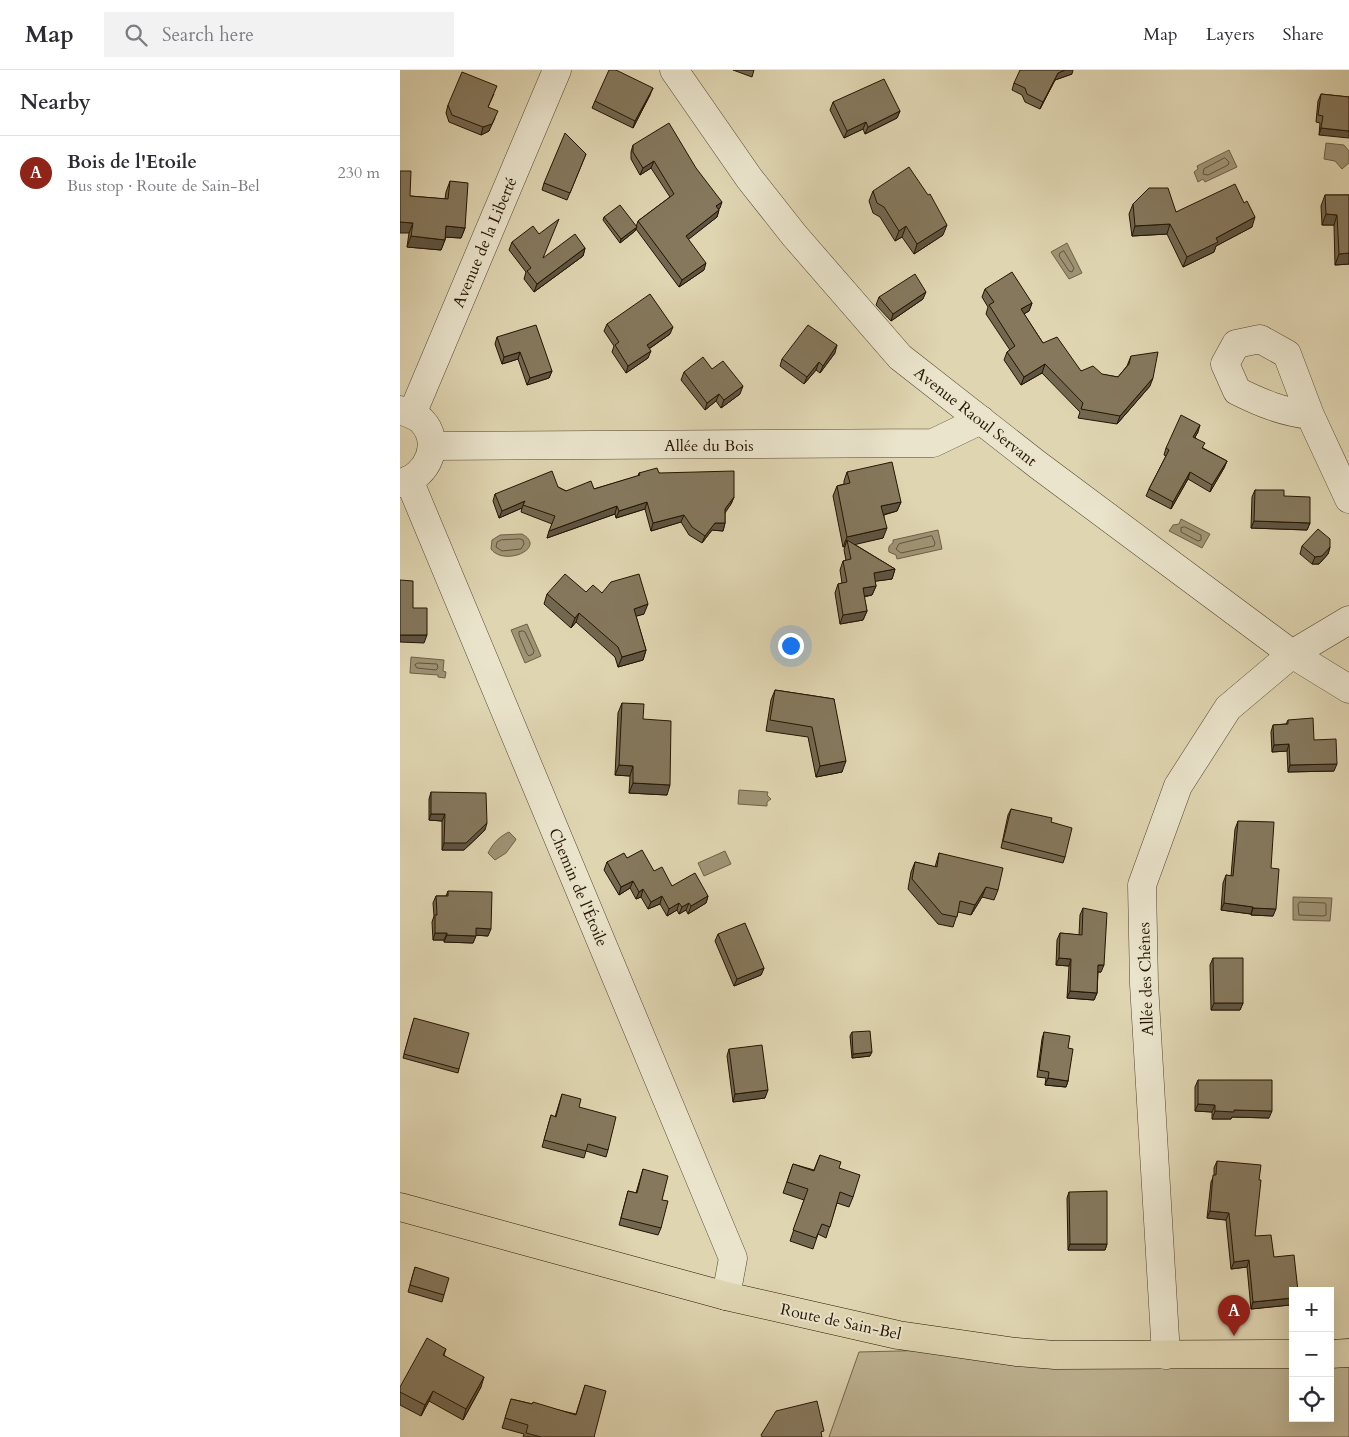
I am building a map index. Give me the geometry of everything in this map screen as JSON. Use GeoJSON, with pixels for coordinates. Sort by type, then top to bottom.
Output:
{"type":"FeatureCollection","features":[{"type":"Feature","properties":{"kind":"main road","name":"Route de Sain-Bel"},"geometry":{"type":"LineString","coordinates":[[400,1207],[726,1296],[898,1335],[1016,1352],[1094,1355],[1289,1354]]}},
{"type":"Feature","properties":{"kind":"main road"},"geometry":{"type":"LineString","coordinates":[[1334,1354],[1349,1354]]}},
{"type":"Feature","properties":{"kind":"street","name":"Avenue de la Liberté"},"geometry":{"type":"LineString","coordinates":[[406,412],[556,70]]}},
{"type":"Feature","properties":{"kind":"street","name":"Avenue Raoul Servant"},"geometry":{"type":"LineString","coordinates":[[674,70],[749,178],[794,235],[900,357],[1038,465],[1292,654],[1349,689]]}},
{"type":"Feature","properties":{"kind":"street"},"geometry":{"type":"LineString","coordinates":[[405,482],[419,475],[426,467],[432,446],[431,436],[426,427],[420,420],[406,412]]}},
{"type":"Feature","properties":{"kind":"street"},"geometry":{"type":"LineString","coordinates":[[1310,416],[1349,499]]}},
{"type":"Feature","properties":{"kind":"street","name":"Allée du Bois"},"geometry":{"type":"LineString","coordinates":[[432,446],[933,443],[981,420]]}},
{"type":"Feature","properties":{"kind":"street","name":"Chemin de l'Étoile"},"geometry":{"type":"LineString","coordinates":[[405,482],[733,1258],[726,1296]]}},
{"type":"Feature","properties":{"kind":"street","name":"Allée des Chênes"},"geometry":{"type":"LineString","coordinates":[[1166,1355],[1144,984],[1142,885],[1178,786],[1228,708],[1292,654],[1349,620]]}},
{"type":"Feature","properties":{"kind":"shaded area"},"geometry":{"type":"Polygon","coordinates":[[[1349,1339],[1349,1437],[829,1437],[859,1352],[1289,1341],[1289,1422],[1334,1422],[1334,1340],[1349,1339]]]}},
{"type":"Feature","properties":{"kind":"water"},"geometry":{"type":"Polygon","coordinates":[[[1326,143],[1344,145],[1349,151],[1349,163],[1342,169],[1335,161],[1324,159],[1326,143]]]}},
{"type":"Feature","properties":{"kind":"water"},"geometry":{"type":"Polygon","coordinates":[[[1229,150],[1237,167],[1205,182],[1203,179],[1198,182],[1194,172],[1198,169],[1197,166],[1229,150]]]}},
{"type":"Feature","properties":{"kind":"water"},"geometry":{"type":"Polygon","coordinates":[[[1067,243],[1082,273],[1069,279],[1051,252],[1067,243]]]}},
{"type":"Feature","properties":{"kind":"water"},"geometry":{"type":"Polygon","coordinates":[[[1181,519],[1210,534],[1202,548],[1169,531],[1173,525],[1179,524],[1181,519]]]}},
{"type":"Feature","properties":{"kind":"water"},"geometry":{"type":"Polygon","coordinates":[[[938,530],[942,549],[897,559],[896,555],[889,552],[889,547],[893,540],[938,530]]]}},
{"type":"Feature","properties":{"kind":"water"},"geometry":{"type":"Polygon","coordinates":[[[522,534],[529,539],[530,545],[527,550],[521,553],[505,556],[497,554],[491,549],[492,540],[500,535],[522,534]]]}},
{"type":"Feature","properties":{"kind":"water"},"geometry":{"type":"Polygon","coordinates":[[[527,624],[541,656],[525,663],[511,630],[527,624]]]}},
{"type":"Feature","properties":{"kind":"water"},"geometry":{"type":"Polygon","coordinates":[[[411,657],[444,660],[443,671],[446,672],[445,678],[438,677],[438,675],[410,673],[411,657]]]}},
{"type":"Feature","properties":{"kind":"water"},"geometry":{"type":"Polygon","coordinates":[[[739,790],[768,792],[767,795],[771,799],[767,802],[767,806],[738,804],[739,790]]]}},
{"type":"Feature","properties":{"kind":"water"},"geometry":{"type":"Polygon","coordinates":[[[509,832],[516,839],[506,853],[495,860],[488,853],[497,840],[509,832]]]}},
{"type":"Feature","properties":{"kind":"water"},"geometry":{"type":"Polygon","coordinates":[[[725,851],[731,864],[704,876],[698,863],[725,851]]]}},
{"type":"Feature","properties":{"kind":"water"},"geometry":{"type":"Polygon","coordinates":[[[1293,897],[1332,898],[1330,921],[1293,920],[1293,897]]]}},
{"type":"Feature","properties":{"kind":"building"},"geometry":{"type":"Polygon","coordinates":[[[609,70],[616,70],[653,88],[635,121],[595,101],[609,70]]]}},
{"type":"Feature","properties":{"kind":"building"},"geometry":{"type":"Polygon","coordinates":[[[1020,70],[1065,70],[1058,73],[1043,102],[1027,94],[1025,88],[1014,83],[1020,70]]]}},
{"type":"Feature","properties":{"kind":"building"},"geometry":{"type":"Polygon","coordinates":[[[462,72],[497,86],[488,107],[498,111],[492,124],[483,127],[452,115],[448,105],[462,72]]]}},
{"type":"Feature","properties":{"kind":"building"},"geometry":{"type":"Polygon","coordinates":[[[884,79],[900,111],[868,127],[866,122],[847,131],[833,102],[884,79]]]}},
{"type":"Feature","properties":{"kind":"building"},"geometry":{"type":"Polygon","coordinates":[[[1321,94],[1349,97],[1349,131],[1321,128],[1323,116],[1318,115],[1321,94]]]}},
{"type":"Feature","properties":{"kind":"building"},"geometry":{"type":"Polygon","coordinates":[[[669,123],[696,168],[722,202],[716,206],[719,210],[686,236],[706,263],[682,280],[638,221],[674,194],[654,161],[643,168],[633,152],[633,145],[669,123]]]}},
{"type":"Feature","properties":{"kind":"building"},"geometry":{"type":"Polygon","coordinates":[[[565,133],[586,154],[570,193],[544,183],[565,133]]]}},
{"type":"Feature","properties":{"kind":"building"},"geometry":{"type":"Polygon","coordinates":[[[909,167],[928,195],[930,194],[947,225],[917,244],[906,226],[899,231],[884,207],[877,203],[873,191],[909,167]]]}},
{"type":"Feature","properties":{"kind":"building"},"geometry":{"type":"Polygon","coordinates":[[[400,171],[411,171],[410,196],[448,199],[450,181],[468,183],[465,228],[446,226],[445,240],[411,236],[413,223],[400,222],[400,171]]]}},
{"type":"Feature","properties":{"kind":"building"},"geometry":{"type":"Polygon","coordinates":[[[1235,184],[1244,203],[1247,201],[1255,217],[1216,238],[1218,242],[1187,257],[1170,224],[1135,226],[1133,204],[1149,188],[1168,188],[1176,212],[1235,184]]]}},
{"type":"Feature","properties":{"kind":"building"},"geometry":{"type":"Polygon","coordinates":[[[1325,195],[1349,195],[1349,253],[1339,254],[1337,215],[1326,214],[1325,195]]]}},
{"type":"Feature","properties":{"kind":"building"},"geometry":{"type":"Polygon","coordinates":[[[620,205],[637,227],[621,239],[604,217],[620,205]]]}},
{"type":"Feature","properties":{"kind":"building"},"geometry":{"type":"Polygon","coordinates":[[[559,219],[543,258],[575,234],[585,248],[537,284],[527,271],[531,268],[512,242],[533,226],[539,234],[559,219]]]}},
{"type":"Feature","properties":{"kind":"building"},"geometry":{"type":"Polygon","coordinates":[[[1012,272],[1032,303],[1021,309],[1043,343],[1057,337],[1081,371],[1093,366],[1102,374],[1118,377],[1129,364],[1131,356],[1158,352],[1153,378],[1120,416],[1081,409],[1083,403],[1045,364],[1024,377],[1007,352],[1015,346],[989,305],[994,302],[985,289],[1012,272]]]}},
{"type":"Feature","properties":{"kind":"building"},"geometry":{"type":"Polygon","coordinates":[[[915,274],[926,292],[893,314],[879,297],[915,274]]]}},
{"type":"Feature","properties":{"kind":"building"},"geometry":{"type":"Polygon","coordinates":[[[650,294],[673,327],[647,345],[651,351],[628,366],[615,345],[619,342],[607,324],[650,294]]]}},
{"type":"Feature","properties":{"kind":"building"},"geometry":{"type":"Polygon","coordinates":[[[536,325],[552,371],[530,378],[520,352],[504,357],[497,337],[536,325]]]}},
{"type":"Feature","properties":{"kind":"building"},"geometry":{"type":"Polygon","coordinates":[[[808,325],[837,345],[823,366],[819,362],[807,377],[782,359],[808,325]]]}},
{"type":"Feature","properties":{"kind":"building"},"geometry":{"type":"Polygon","coordinates":[[[703,357],[712,369],[723,361],[743,386],[724,400],[719,394],[707,403],[684,372],[703,357]]]}},
{"type":"Feature","properties":{"kind":"building"},"geometry":{"type":"Polygon","coordinates":[[[1181,415],[1200,425],[1193,437],[1205,443],[1202,448],[1227,461],[1212,485],[1190,472],[1173,502],[1149,489],[1169,450],[1166,448],[1181,415]]]}},
{"type":"Feature","properties":{"kind":"building"},"geometry":{"type":"Polygon","coordinates":[[[892,462],[901,502],[881,506],[887,528],[847,537],[837,486],[850,483],[847,472],[892,462]]]}},
{"type":"Feature","properties":{"kind":"building"},"geometry":{"type":"Polygon","coordinates":[[[657,468],[659,473],[734,471],[734,497],[725,509],[725,523],[715,523],[705,536],[692,527],[684,515],[653,523],[647,502],[619,511],[617,506],[549,531],[555,516],[523,505],[525,501],[502,511],[495,494],[552,471],[558,487],[566,491],[591,481],[594,489],[657,468]]]}},
{"type":"Feature","properties":{"kind":"building"},"geometry":{"type":"Polygon","coordinates":[[[1255,490],[1284,490],[1284,496],[1310,497],[1310,523],[1254,521],[1255,490]]]}},
{"type":"Feature","properties":{"kind":"building"},"geometry":{"type":"Polygon","coordinates":[[[1318,529],[1330,539],[1330,547],[1322,556],[1315,557],[1302,546],[1318,529]]]}},
{"type":"Feature","properties":{"kind":"building"},"geometry":{"type":"Polygon","coordinates":[[[847,540],[895,569],[874,573],[876,586],[863,588],[867,611],[843,615],[838,584],[847,582],[843,561],[851,559],[847,540]]]}},
{"type":"Feature","properties":{"kind":"building"},"geometry":{"type":"Polygon","coordinates":[[[565,574],[586,592],[593,585],[602,593],[611,582],[639,574],[648,604],[634,609],[646,650],[622,657],[618,647],[579,613],[575,618],[547,594],[565,574]]]}},
{"type":"Feature","properties":{"kind":"building"},"geometry":{"type":"Polygon","coordinates":[[[400,580],[413,581],[413,608],[427,608],[427,635],[400,635],[400,580]]]}},
{"type":"Feature","properties":{"kind":"building"},"geometry":{"type":"Polygon","coordinates":[[[775,690],[834,699],[846,761],[820,766],[812,727],[770,720],[775,690]]]}},
{"type":"Feature","properties":{"kind":"building"},"geometry":{"type":"Polygon","coordinates":[[[622,703],[644,704],[643,719],[671,721],[670,785],[633,783],[633,766],[619,765],[622,703]]]}},
{"type":"Feature","properties":{"kind":"building"},"geometry":{"type":"Polygon","coordinates":[[[1313,718],[1314,740],[1336,739],[1337,764],[1290,765],[1289,744],[1274,745],[1273,725],[1288,724],[1288,720],[1313,718]]]}},
{"type":"Feature","properties":{"kind":"building"},"geometry":{"type":"Polygon","coordinates":[[[431,792],[486,793],[487,823],[466,843],[444,843],[445,814],[431,814],[431,792]]]}},
{"type":"Feature","properties":{"kind":"building"},"geometry":{"type":"Polygon","coordinates":[[[1011,809],[1052,818],[1051,822],[1072,828],[1065,857],[1003,841],[1011,809]]]}},
{"type":"Feature","properties":{"kind":"building"},"geometry":{"type":"Polygon","coordinates":[[[1238,821],[1274,822],[1271,868],[1279,869],[1276,909],[1253,908],[1224,903],[1226,875],[1233,876],[1238,821]]]}},
{"type":"Feature","properties":{"kind":"building"},"geometry":{"type":"Polygon","coordinates":[[[642,850],[654,871],[662,867],[672,886],[695,873],[708,896],[691,906],[689,903],[682,907],[679,903],[669,909],[662,896],[651,902],[643,889],[639,892],[633,881],[621,887],[607,862],[624,853],[627,858],[642,850]]]}},
{"type":"Feature","properties":{"kind":"building"},"geometry":{"type":"Polygon","coordinates":[[[939,853],[1003,868],[998,890],[986,887],[975,905],[960,901],[957,917],[942,914],[912,879],[915,862],[937,867],[939,853]]]}},
{"type":"Feature","properties":{"kind":"building"},"geometry":{"type":"Polygon","coordinates":[[[448,891],[492,892],[491,929],[476,928],[476,936],[435,933],[435,915],[437,915],[436,896],[448,896],[448,891]]]}},
{"type":"Feature","properties":{"kind":"building"},"geometry":{"type":"Polygon","coordinates":[[[1083,908],[1107,913],[1104,965],[1098,965],[1097,993],[1070,991],[1071,959],[1059,958],[1060,933],[1082,935],[1083,908]]]}},
{"type":"Feature","properties":{"kind":"building"},"geometry":{"type":"Polygon","coordinates":[[[745,923],[764,968],[737,979],[718,934],[745,923]]]}},
{"type":"Feature","properties":{"kind":"building"},"geometry":{"type":"Polygon","coordinates":[[[1213,958],[1243,958],[1243,1003],[1214,1003],[1213,958]]]}},
{"type":"Feature","properties":{"kind":"building"},"geometry":{"type":"Polygon","coordinates":[[[414,1018],[469,1033],[459,1069],[404,1054],[414,1018]]]}},
{"type":"Feature","properties":{"kind":"building"},"geometry":{"type":"Polygon","coordinates":[[[870,1031],[872,1052],[853,1054],[852,1032],[870,1031]]]}},
{"type":"Feature","properties":{"kind":"building"},"geometry":{"type":"Polygon","coordinates":[[[1044,1032],[1070,1036],[1068,1048],[1073,1049],[1068,1081],[1048,1078],[1049,1072],[1039,1070],[1044,1032]]]}},
{"type":"Feature","properties":{"kind":"building"},"geometry":{"type":"Polygon","coordinates":[[[762,1045],[768,1090],[735,1094],[729,1049],[762,1045]]]}},
{"type":"Feature","properties":{"kind":"building"},"geometry":{"type":"Polygon","coordinates":[[[1198,1080],[1272,1080],[1272,1111],[1215,1111],[1215,1105],[1198,1104],[1198,1080]]]}},
{"type":"Feature","properties":{"kind":"building"},"geometry":{"type":"Polygon","coordinates":[[[562,1094],[581,1099],[579,1107],[616,1117],[608,1150],[588,1144],[586,1151],[544,1140],[551,1115],[556,1117],[562,1094]]]}},
{"type":"Feature","properties":{"kind":"building"},"geometry":{"type":"Polygon","coordinates":[[[820,1155],[841,1162],[839,1168],[860,1175],[853,1197],[840,1192],[830,1227],[822,1224],[816,1238],[793,1230],[808,1189],[787,1182],[793,1164],[814,1171],[820,1155]]]}},
{"type":"Feature","properties":{"kind":"building"},"geometry":{"type":"Polygon","coordinates":[[[1217,1161],[1261,1165],[1255,1236],[1271,1235],[1274,1257],[1294,1255],[1298,1287],[1289,1287],[1289,1298],[1253,1302],[1249,1260],[1234,1262],[1229,1213],[1210,1211],[1213,1175],[1216,1175],[1217,1161]]]}},
{"type":"Feature","properties":{"kind":"building"},"geometry":{"type":"Polygon","coordinates":[[[643,1169],[668,1176],[662,1200],[668,1201],[661,1228],[621,1218],[628,1191],[637,1193],[643,1169]]]}},
{"type":"Feature","properties":{"kind":"building"},"geometry":{"type":"Polygon","coordinates":[[[1107,1191],[1107,1244],[1070,1244],[1069,1192],[1107,1191]]]}},
{"type":"Feature","properties":{"kind":"building"},"geometry":{"type":"Polygon","coordinates":[[[415,1267],[449,1278],[444,1295],[410,1285],[415,1267]]]}},
{"type":"Feature","properties":{"kind":"building"},"geometry":{"type":"Polygon","coordinates":[[[427,1338],[446,1349],[443,1355],[484,1377],[466,1409],[433,1391],[425,1405],[400,1392],[400,1387],[427,1338]]]}},
{"type":"Feature","properties":{"kind":"building"},"geometry":{"type":"Polygon","coordinates":[[[585,1385],[606,1391],[594,1437],[541,1437],[526,1433],[528,1425],[505,1418],[511,1399],[532,1404],[533,1402],[576,1415],[585,1385]]]}},
{"type":"Feature","properties":{"kind":"building"},"geometry":{"type":"Polygon","coordinates":[[[817,1401],[824,1431],[821,1432],[822,1437],[762,1437],[761,1435],[776,1411],[817,1401]]]}},
{"type":"Feature","properties":{"kind":"place","name":"Bois de l'Etoile"},"geometry":{"type":"Point","coordinates":[1234,1336]}}]}
